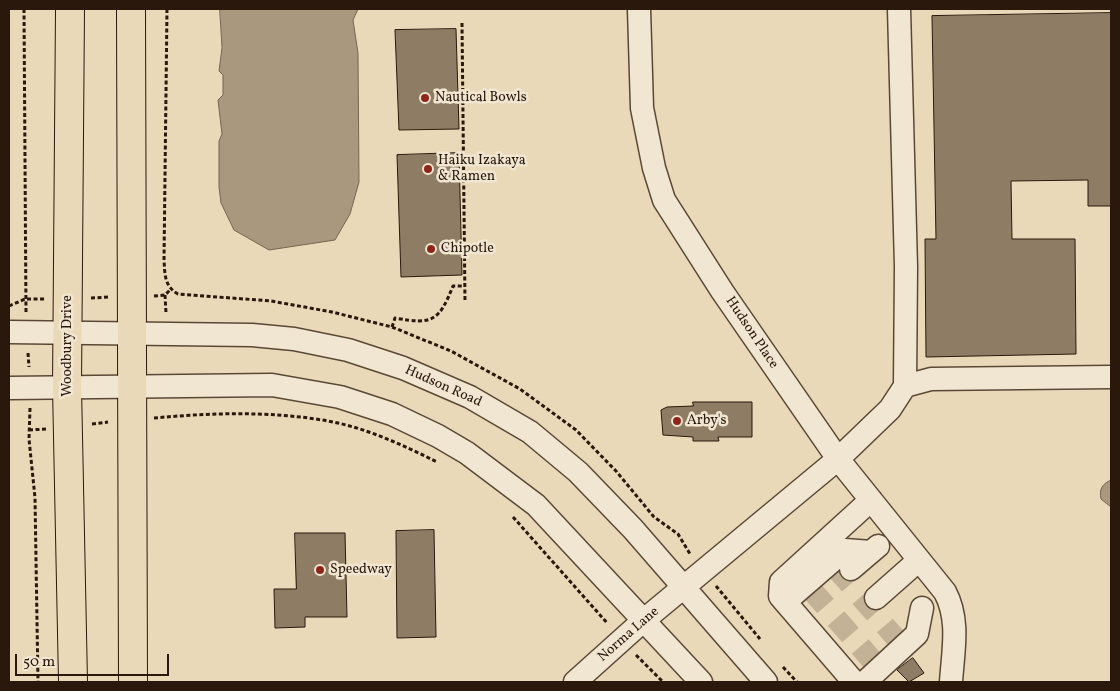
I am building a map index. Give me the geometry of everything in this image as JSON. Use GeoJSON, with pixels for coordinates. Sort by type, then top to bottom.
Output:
{"type":"FeatureCollection","features":[{"type":"Feature","properties":{"kind":"main road","name":"Woodbury Drive"},"geometry":{"type":"LineString","coordinates":[[70,9],[67,298],[73,682]]}},
{"type":"Feature","properties":{"kind":"main road"},"geometry":{"type":"LineString","coordinates":[[131,9],[131,420],[134,682]]}},
{"type":"Feature","properties":{"kind":"street","name":"Hudson Place"},"geometry":{"type":"LineString","coordinates":[[639,9],[642,108],[654,168],[664,200],[722,291],[838,459],[943,590],[952,606],[954,619],[951,682]]}},
{"type":"Feature","properties":{"kind":"street"},"geometry":{"type":"LineString","coordinates":[[683,588],[838,459],[890,409],[905,386],[906,267],[899,9]]}},
{"type":"Feature","properties":{"kind":"street","name":"Hudson Road"},"geometry":{"type":"LineString","coordinates":[[9,332],[252,334],[294,339],[348,350],[403,368],[470,397],[530,432],[578,472],[633,529],[766,682]]}},
{"type":"Feature","properties":{"kind":"street"},"geometry":{"type":"LineString","coordinates":[[905,386],[931,379],[1111,377]]}},
{"type":"Feature","properties":{"kind":"street"},"geometry":{"type":"LineString","coordinates":[[9,388],[272,385],[340,397],[392,414],[467,453],[536,505],[701,682]]}},
{"type":"Feature","properties":{"kind":"street"},"geometry":{"type":"LineString","coordinates":[[871,500],[781,582],[780,596],[798,607],[828,639],[856,675],[917,634],[922,608]]}},
{"type":"Feature","properties":{"kind":"street"},"geometry":{"type":"LineString","coordinates":[[851,569],[895,531]]}},
{"type":"Feature","properties":{"kind":"street"},"geometry":{"type":"LineString","coordinates":[[798,607],[845,550],[871,552]]}},
{"type":"Feature","properties":{"kind":"street"},"geometry":{"type":"LineString","coordinates":[[876,598],[919,560]]}},
{"type":"Feature","properties":{"kind":"street","name":"Norma Lane"},"geometry":{"type":"LineString","coordinates":[[575,682],[683,588]]}},
{"type":"Feature","properties":{"kind":"street"},"geometry":{"type":"LineString","coordinates":[[900,627],[943,590]]}},
{"type":"Feature","properties":{"kind":"path"},"geometry":{"type":"LineString","coordinates":[[24,9],[25,299]]}},
{"type":"Feature","properties":{"kind":"path"},"geometry":{"type":"LineString","coordinates":[[9,306],[25,299],[165,295],[171,289],[166,280],[164,260],[167,9]]}},
{"type":"Feature","properties":{"kind":"path"},"geometry":{"type":"LineString","coordinates":[[462,23],[464,286],[466,302]]}},
{"type":"Feature","properties":{"kind":"path"},"geometry":{"type":"LineString","coordinates":[[392,327],[396,318],[429,320],[437,316],[443,310],[453,286],[464,286]]}},
{"type":"Feature","properties":{"kind":"path"},"geometry":{"type":"LineString","coordinates":[[38,682],[35,498],[29,430],[131,420],[246,414],[324,420],[370,432],[441,465]]}},
{"type":"Feature","properties":{"kind":"path"},"geometry":{"type":"LineString","coordinates":[[508,513],[591,605]]}},
{"type":"Feature","properties":{"kind":"path"},"geometry":{"type":"LineString","coordinates":[[650,670],[663,682]]}},
{"type":"Feature","properties":{"kind":"shaded area"},"geometry":{"type":"Polygon","coordinates":[[[220,9],[358,9],[353,20],[358,53],[359,182],[350,214],[335,240],[269,250],[234,230],[221,203],[219,187],[219,141],[222,134],[218,100],[223,95],[223,75],[219,71],[222,48],[220,9]]]}},
{"type":"Feature","properties":{"kind":"shaded area"},"geometry":{"type":"Polygon","coordinates":[[[1111,480],[1111,507],[1101,499],[1100,492],[1103,485],[1111,480]]]}},
{"type":"Feature","properties":{"kind":"building"},"geometry":{"type":"Polygon","coordinates":[[[1111,13],[1111,206],[1088,206],[1088,180],[1011,181],[1012,239],[1075,239],[1076,354],[926,357],[925,239],[936,239],[932,16],[1111,13]]]}},
{"type":"Feature","properties":{"kind":"building"},"geometry":{"type":"Polygon","coordinates":[[[456,29],[459,129],[399,130],[395,30],[456,29]]]}},
{"type":"Feature","properties":{"kind":"building"},"geometry":{"type":"Polygon","coordinates":[[[459,153],[462,275],[401,277],[397,155],[459,153]]]}},
{"type":"Feature","properties":{"kind":"building"},"geometry":{"type":"Polygon","coordinates":[[[693,402],[752,402],[752,437],[718,437],[719,441],[693,441],[693,437],[663,435],[661,410],[667,407],[693,406],[693,402]]]}},
{"type":"Feature","properties":{"kind":"building"},"geometry":{"type":"Polygon","coordinates":[[[434,530],[436,637],[397,638],[396,531],[434,530]]]}},
{"type":"Feature","properties":{"kind":"building"},"geometry":{"type":"Polygon","coordinates":[[[295,533],[345,533],[347,617],[305,617],[305,627],[275,628],[274,589],[296,589],[295,533]]]}},
{"type":"Feature","properties":{"kind":"building"},"geometry":{"type":"Polygon","coordinates":[[[913,658],[924,673],[909,682],[897,670],[913,658]]]}},
{"type":"Feature","properties":{"kind":"tunnel"},"geometry":{"type":"LineString","coordinates":[[810,605],[851,569]]}},
{"type":"Feature","properties":{"kind":"tunnel"},"geometry":{"type":"LineString","coordinates":[[835,634],[876,598]]}},
{"type":"Feature","properties":{"kind":"tunnel"},"geometry":{"type":"LineString","coordinates":[[859,662],[900,627]]}},
{"type":"Feature","properties":{"kind":"place","name":"Nautical Bowls"},"geometry":{"type":"Point","coordinates":[425,98]}},
{"type":"Feature","properties":{"kind":"place","name":"Haiku Izakaya & Ramen"},"geometry":{"type":"Point","coordinates":[428,169]}},
{"type":"Feature","properties":{"kind":"place","name":"Chipotle"},"geometry":{"type":"Point","coordinates":[431,249]}},
{"type":"Feature","properties":{"kind":"place","name":"Arby's"},"geometry":{"type":"Point","coordinates":[677,421]}},
{"type":"Feature","properties":{"kind":"place","name":"Speedway"},"geometry":{"type":"Point","coordinates":[320,570]}}]}
